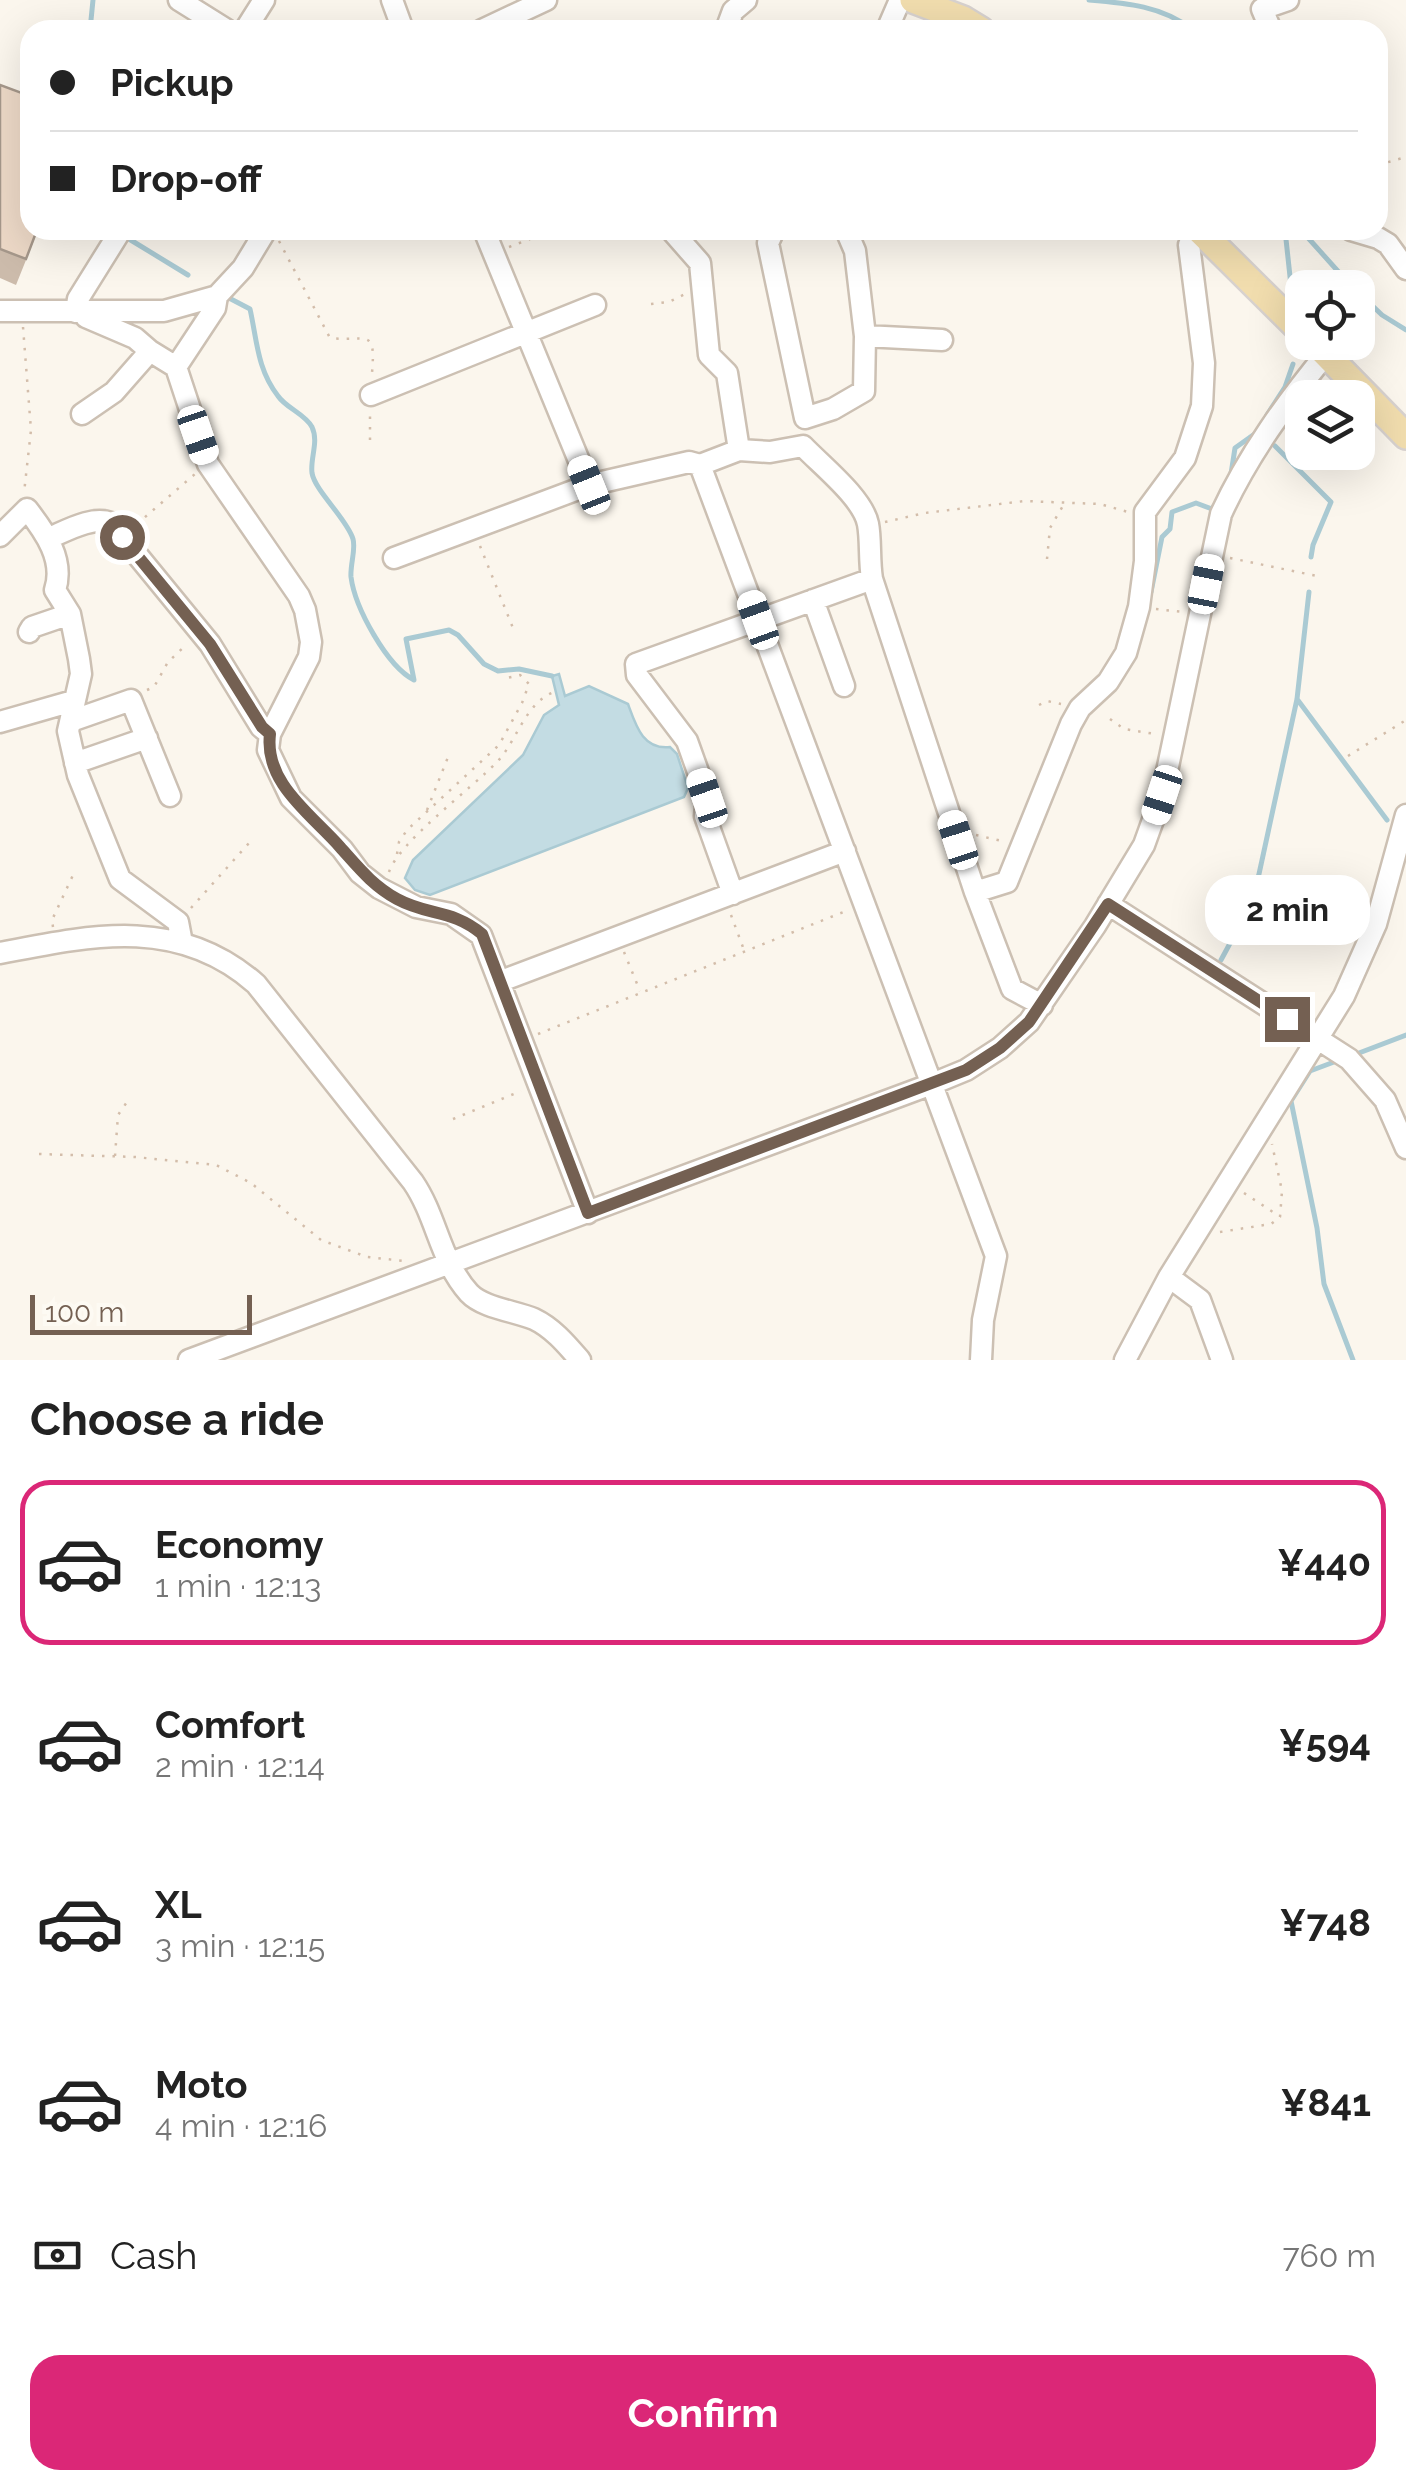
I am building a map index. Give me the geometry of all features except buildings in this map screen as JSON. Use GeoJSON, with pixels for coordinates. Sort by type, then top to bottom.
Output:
{"type":"FeatureCollection","features":[{"type":"Feature","properties":{"kind":"main road"},"geometry":{"type":"LineString","coordinates":[[913,0],[972,16]]}},
{"type":"Feature","properties":{"kind":"main road"},"geometry":{"type":"LineString","coordinates":[[1208,240],[1285,315]]}},
{"type":"Feature","properties":{"kind":"main road"},"geometry":{"type":"LineString","coordinates":[[1332,360],[1406,436]]}},
{"type":"Feature","properties":{"kind":"street"},"geometry":{"type":"LineString","coordinates":[[179,0],[212,20]]}},
{"type":"Feature","properties":{"kind":"street"},"geometry":{"type":"LineString","coordinates":[[503,20],[546,0]]}},
{"type":"Feature","properties":{"kind":"street"},"geometry":{"type":"LineString","coordinates":[[730,20],[733,11],[746,0]]}},
{"type":"Feature","properties":{"kind":"street"},"geometry":{"type":"LineString","coordinates":[[1266,20],[1262,9],[1284,1]]}},
{"type":"Feature","properties":{"kind":"street"},"geometry":{"type":"LineString","coordinates":[[115,240],[78,299],[80,312],[87,319],[127,334],[176,367],[210,466],[299,596],[309,628],[308,657],[270,734],[268,750],[273,764],[292,798],[360,872],[403,902],[451,914],[482,934],[588,1213]]}},
{"type":"Feature","properties":{"kind":"street"},"geometry":{"type":"LineString","coordinates":[[176,367],[218,296],[262,240]]}},
{"type":"Feature","properties":{"kind":"street"},"geometry":{"type":"LineString","coordinates":[[489,240],[589,485]]}},
{"type":"Feature","properties":{"kind":"street"},"geometry":{"type":"LineString","coordinates":[[680,240],[700,263],[709,355],[727,374],[740,450]]}},
{"type":"Feature","properties":{"kind":"street"},"geometry":{"type":"LineString","coordinates":[[769,240],[805,418],[833,409],[864,391],[865,336],[850,240]]}},
{"type":"Feature","properties":{"kind":"street"},"geometry":{"type":"LineString","coordinates":[[975,892],[1007,882],[1078,712],[1108,682],[1126,653],[1145,561],[1145,512],[1185,458],[1202,406],[1204,363],[1189,246],[1192,240]]}},
{"type":"Feature","properties":{"kind":"street"},"geometry":{"type":"LineString","coordinates":[[1377,240],[1388,244],[1406,270]]}},
{"type":"Feature","properties":{"kind":"street"},"geometry":{"type":"LineString","coordinates":[[11,310],[164,311],[218,296]]}},
{"type":"Feature","properties":{"kind":"street"},"geometry":{"type":"LineString","coordinates":[[371,395],[595,305]]}},
{"type":"Feature","properties":{"kind":"street"},"geometry":{"type":"LineString","coordinates":[[865,336],[942,340]]}},
{"type":"Feature","properties":{"kind":"street"},"geometry":{"type":"LineString","coordinates":[[82,414],[114,392],[150,351]]}},
{"type":"Feature","properties":{"kind":"street"},"geometry":{"type":"LineString","coordinates":[[189,1360],[932,1084],[966,1070],[1000,1048],[1042,1005],[1108,904],[1152,825],[1221,514],[1242,472],[1313,360]]}},
{"type":"Feature","properties":{"kind":"street"},"geometry":{"type":"LineString","coordinates":[[394,558],[589,485],[689,462],[700,464],[740,450],[770,452],[803,446],[841,480],[868,527],[872,578],[975,892],[1012,990],[1042,1005]]}},
{"type":"Feature","properties":{"kind":"street"},"geometry":{"type":"LineString","coordinates":[[700,464],[996,1256],[983,1320],[980,1360]]}},
{"type":"Feature","properties":{"kind":"street"},"geometry":{"type":"LineString","coordinates":[[0,536],[27,509],[50,538],[60,578],[56,590],[70,614],[80,674],[68,730],[76,763],[120,879],[180,934],[235,965],[256,984],[414,1182],[430,1211],[441,1266],[472,1297],[537,1320],[562,1338],[580,1360]]}},
{"type":"Feature","properties":{"kind":"street"},"geometry":{"type":"LineString","coordinates":[[50,538],[105,519],[210,644],[270,734]]}},
{"type":"Feature","properties":{"kind":"street"},"geometry":{"type":"LineString","coordinates":[[728,895],[704,816],[707,798],[687,741],[637,675],[636,664],[872,578]]}},
{"type":"Feature","properties":{"kind":"street"},"geometry":{"type":"LineString","coordinates":[[813,600],[844,686]]}},
{"type":"Feature","properties":{"kind":"street"},"geometry":{"type":"LineString","coordinates":[[28,632],[32,627],[70,614]]}},
{"type":"Feature","properties":{"kind":"street"},"geometry":{"type":"LineString","coordinates":[[0,722],[131,700],[170,796]]}},
{"type":"Feature","properties":{"kind":"street"},"geometry":{"type":"LineString","coordinates":[[76,763],[146,738]]}},
{"type":"Feature","properties":{"kind":"street"},"geometry":{"type":"LineString","coordinates":[[1126,1360],[1204,1220],[1344,996],[1366,949],[1402,848],[1406,814]]}},
{"type":"Feature","properties":{"kind":"street"},"geometry":{"type":"LineString","coordinates":[[501,982],[845,851]]}},
{"type":"Feature","properties":{"kind":"street"},"geometry":{"type":"LineString","coordinates":[[1108,904],[1349,1059],[1386,1100],[1406,1148]]}},
{"type":"Feature","properties":{"kind":"street"},"geometry":{"type":"LineString","coordinates":[[0,953],[89,935],[180,934]]}},
{"type":"Feature","properties":{"kind":"street"},"geometry":{"type":"LineString","coordinates":[[1170,1277],[1200,1300],[1222,1360]]}},
{"type":"Feature","properties":{"kind":"path"},"geometry":{"type":"LineString","coordinates":[[276,240],[290,258],[330,338],[366,337],[375,347],[370,440]]}},
{"type":"Feature","properties":{"kind":"path"},"geometry":{"type":"LineString","coordinates":[[494,252],[527,240]]}},
{"type":"Feature","properties":{"kind":"path"},"geometry":{"type":"LineString","coordinates":[[651,304],[670,302],[703,288]]}},
{"type":"Feature","properties":{"kind":"path"},"geometry":{"type":"LineString","coordinates":[[11,310],[31,415],[24,485],[27,509]]}},
{"type":"Feature","properties":{"kind":"path"},"geometry":{"type":"LineString","coordinates":[[122,537],[177,486],[210,466]]}},
{"type":"Feature","properties":{"kind":"path"},"geometry":{"type":"LineString","coordinates":[[868,527],[925,512],[1008,502],[1100,504],[1145,512]]}},
{"type":"Feature","properties":{"kind":"path"},"geometry":{"type":"LineString","coordinates":[[1047,559],[1050,528],[1064,504]]}},
{"type":"Feature","properties":{"kind":"path"},"geometry":{"type":"LineString","coordinates":[[474,528],[512,628]]}},
{"type":"Feature","properties":{"kind":"path"},"geometry":{"type":"LineString","coordinates":[[1212,554],[1322,578]]}},
{"type":"Feature","properties":{"kind":"path"},"geometry":{"type":"LineString","coordinates":[[1138,607],[1200,614]]}},
{"type":"Feature","properties":{"kind":"path"},"geometry":{"type":"LineString","coordinates":[[131,700],[154,687],[168,662],[200,634]]}},
{"type":"Feature","properties":{"kind":"path"},"geometry":{"type":"LineString","coordinates":[[396,856],[399,842],[427,810],[506,736],[529,684],[520,675],[502,678]]}},
{"type":"Feature","properties":{"kind":"path"},"geometry":{"type":"LineString","coordinates":[[386,892],[389,868],[396,856],[474,786],[511,747],[532,706],[554,692]]}},
{"type":"Feature","properties":{"kind":"path"},"geometry":{"type":"LineString","coordinates":[[1039,705],[1054,702],[1078,712]]}},
{"type":"Feature","properties":{"kind":"path"},"geometry":{"type":"LineString","coordinates":[[1110,719],[1124,729],[1174,738]]}},
{"type":"Feature","properties":{"kind":"path"},"geometry":{"type":"LineString","coordinates":[[1348,756],[1406,720]]}},
{"type":"Feature","properties":{"kind":"path"},"geometry":{"type":"LineString","coordinates":[[427,810],[450,752]]}},
{"type":"Feature","properties":{"kind":"path"},"geometry":{"type":"LineString","coordinates":[[958,840],[976,834],[1003,841]]}},
{"type":"Feature","properties":{"kind":"path"},"geometry":{"type":"LineString","coordinates":[[180,934],[249,843]]}},
{"type":"Feature","properties":{"kind":"path"},"geometry":{"type":"LineString","coordinates":[[53,942],[52,920],[74,872]]}},
{"type":"Feature","properties":{"kind":"path"},"geometry":{"type":"LineString","coordinates":[[728,895],[745,951]]}},
{"type":"Feature","properties":{"kind":"path"},"geometry":{"type":"LineString","coordinates":[[523,1040],[864,904]]}},
{"type":"Feature","properties":{"kind":"path"},"geometry":{"type":"LineString","coordinates":[[618,937],[640,993]]}},
{"type":"Feature","properties":{"kind":"path"},"geometry":{"type":"LineString","coordinates":[[453,1119],[539,1084]]}},
{"type":"Feature","properties":{"kind":"path"},"geometry":{"type":"LineString","coordinates":[[114,1156],[118,1115],[127,1102]]}},
{"type":"Feature","properties":{"kind":"path"},"geometry":{"type":"LineString","coordinates":[[1204,1220],[1215,1230],[1225,1232],[1271,1224],[1280,1218],[1282,1192],[1271,1139],[1262,1126]]}},
{"type":"Feature","properties":{"kind":"path"},"geometry":{"type":"LineString","coordinates":[[40,1154],[114,1156],[229,1168],[321,1240],[367,1257],[441,1266]]}},
{"type":"Feature","properties":{"kind":"path"},"geometry":{"type":"LineString","coordinates":[[1228,1181],[1280,1218]]}},
{"type":"Feature","properties":{"kind":"water"},"geometry":{"type":"Polygon","coordinates":[[[559,674],[565,696],[589,686],[628,704],[647,741],[670,747],[677,754],[688,788],[684,797],[430,895],[415,890],[405,878],[413,860],[523,755],[544,715],[559,705],[552,676],[559,674]]]}},
{"type":"Feature","properties":{"kind":"waterway"},"geometry":{"type":"LineString","coordinates":[[91,20],[93,0]]}},
{"type":"Feature","properties":{"kind":"waterway"},"geometry":{"type":"LineString","coordinates":[[1089,0],[1130,4],[1177,20]]}},
{"type":"Feature","properties":{"kind":"waterway"},"geometry":{"type":"LineString","coordinates":[[131,240],[188,275]]}},
{"type":"Feature","properties":{"kind":"waterway"},"geometry":{"type":"LineString","coordinates":[[1286,240],[1289,270]]}},
{"type":"Feature","properties":{"kind":"waterway"},"geometry":{"type":"LineString","coordinates":[[1310,240],[1337,270]]}},
{"type":"Feature","properties":{"kind":"waterway"},"geometry":{"type":"LineString","coordinates":[[229,298],[250,309],[259,354],[271,386],[312,427],[314,480],[350,531],[354,543],[354,590],[374,635],[393,662],[414,680],[406,639],[449,630],[484,664],[498,671],[519,669],[552,676]]}},
{"type":"Feature","properties":{"kind":"waterway"},"geometry":{"type":"LineString","coordinates":[[1375,308],[1406,330]]}},
{"type":"Feature","properties":{"kind":"waterway"},"geometry":{"type":"LineString","coordinates":[[1267,415],[1285,387],[1293,364]]}},
{"type":"Feature","properties":{"kind":"waterway"},"geometry":{"type":"LineString","coordinates":[[1231,474],[1235,448],[1256,433]]}},
{"type":"Feature","properties":{"kind":"waterway"},"geometry":{"type":"LineString","coordinates":[[1275,446],[1331,502],[1311,557]]}},
{"type":"Feature","properties":{"kind":"waterway"},"geometry":{"type":"LineString","coordinates":[[1151,592],[1162,537],[1170,529],[1172,512],[1196,503],[1212,509],[1214,506]]}},
{"type":"Feature","properties":{"kind":"waterway"},"geometry":{"type":"LineString","coordinates":[[1221,960],[1248,910],[1259,874],[1297,699],[1309,592]]}},
{"type":"Feature","properties":{"kind":"waterway"},"geometry":{"type":"LineString","coordinates":[[1297,699],[1387,820]]}},
{"type":"Feature","properties":{"kind":"waterway"},"geometry":{"type":"LineString","coordinates":[[1359,1053],[1406,1035]]}},
{"type":"Feature","properties":{"kind":"waterway"},"geometry":{"type":"LineString","coordinates":[[1334,1062],[1310,1071],[1291,1101],[1317,1228],[1324,1284],[1353,1360]]}},
{"type":"Feature","properties":{"kind":"route"},"geometry":{"type":"LineString","coordinates":[[122,537],[210,644],[270,734],[268,750],[292,798],[378,888],[416,907],[451,914],[482,934],[588,1213],[966,1070],[1000,1048],[1029,1022],[1108,904],[1287,1019]]}}]}
